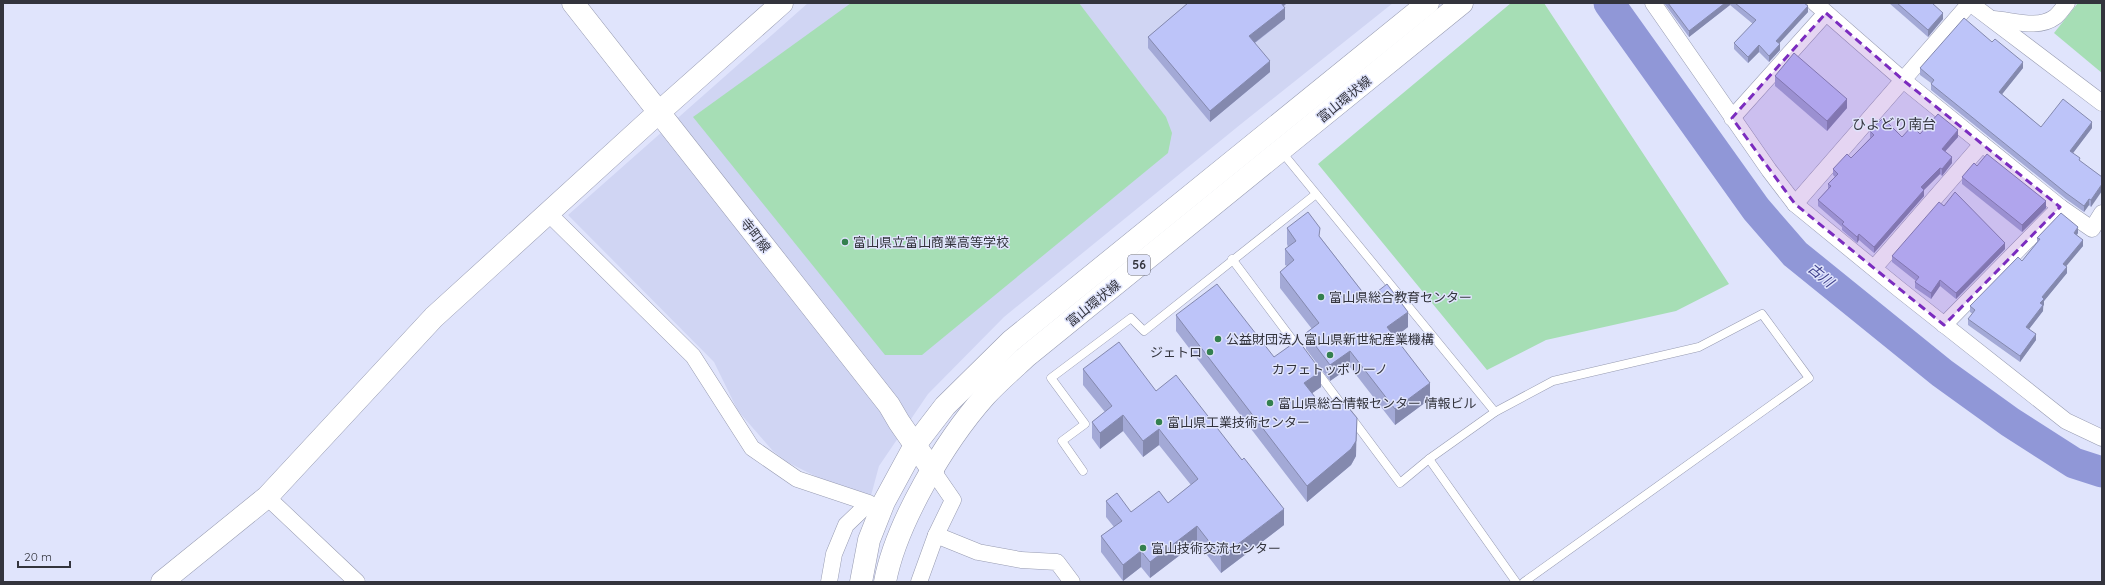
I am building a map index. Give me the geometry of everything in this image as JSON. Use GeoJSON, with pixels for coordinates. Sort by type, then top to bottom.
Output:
{"type":"FeatureCollection","features":[{"type":"Feature","properties":{"kind":"main road","name":"寺町線"},"geometry":{"type":"LineString","coordinates":[[573,3],[889,405],[914,445],[933,470]]}},
{"type":"Feature","properties":{"kind":"main road"},"geometry":{"type":"LineString","coordinates":[[162,582],[267,497],[434,317],[659,111],[782,3]]}},
{"type":"Feature","properties":{"kind":"main road","name":"富山環状線"},"geometry":{"type":"LineString","coordinates":[[861,582],[869,540],[879,515],[914,445],[945,406],[1010,341],[1428,3]]}},
{"type":"Feature","properties":{"kind":"main road","name":"富山環状線"},"geometry":{"type":"LineString","coordinates":[[885,582],[887,570],[907,517],[933,470],[954,437],[985,396],[1027,356],[1462,3]]}},
{"type":"Feature","properties":{"kind":"street"},"geometry":{"type":"LineString","coordinates":[[1653,3],[1768,170],[1796,204],[1944,325],[2066,421],[2102,438]]}},
{"type":"Feature","properties":{"kind":"street"},"geometry":{"type":"LineString","coordinates":[[1796,204],[1970,3],[2102,103]]}},
{"type":"Feature","properties":{"kind":"street"},"geometry":{"type":"LineString","coordinates":[[1993,19],[2030,24],[2045,22],[2055,17],[2067,3]]}},
{"type":"Feature","properties":{"kind":"street"},"geometry":{"type":"LineString","coordinates":[[1732,118],[1821,8],[1903,80],[2060,207],[2092,229],[2102,213]]}},
{"type":"Feature","properties":{"kind":"street"},"geometry":{"type":"LineString","coordinates":[[1874,268],[1982,144]]}},
{"type":"Feature","properties":{"kind":"street"},"geometry":{"type":"LineString","coordinates":[[1944,325],[2060,207]]}},
{"type":"Feature","properties":{"kind":"street"},"geometry":{"type":"LineString","coordinates":[[548,213],[693,356],[752,448],[797,480],[869,503],[846,525],[834,554],[829,582]]}},
{"type":"Feature","properties":{"kind":"street"},"geometry":{"type":"LineString","coordinates":[[919,582],[936,535],[953,500],[933,470]]}},
{"type":"Feature","properties":{"kind":"street"},"geometry":{"type":"LineString","coordinates":[[267,497],[358,582]]}},
{"type":"Feature","properties":{"kind":"street"},"geometry":{"type":"LineString","coordinates":[[936,535],[978,552],[1021,560],[1057,562],[1072,582]]}},
{"type":"Feature","properties":{"kind":"lane"},"geometry":{"type":"LineString","coordinates":[[1280,150],[1495,412]]}},
{"type":"Feature","properties":{"kind":"lane"},"geometry":{"type":"LineString","coordinates":[[1084,471],[1062,440],[1085,424],[1051,378],[1131,318],[1144,331],[1232,259],[1316,194]]}},
{"type":"Feature","properties":{"kind":"lane"},"geometry":{"type":"LineString","coordinates":[[1232,259],[1400,483],[1428,459],[1495,412],[1553,381],[1699,347],[1762,314],[1809,378],[1524,582]]}},
{"type":"Feature","properties":{"kind":"lane"},"geometry":{"type":"LineString","coordinates":[[1428,459],[1516,582]]}},
{"type":"Feature","properties":{"kind":"highlighted area"},"geometry":{"type":"Polygon","coordinates":[[[1826,13],[1903,80],[2060,207],[1944,325],[1795,204],[1732,118],[1826,13]]]}},
{"type":"Feature","properties":{"kind":"shaded area","name":"富山県立富山商業高等学校"},"geometry":{"type":"Polygon","coordinates":[[[808,3],[1393,3],[1241,124],[1004,317],[928,394],[879,466],[869,503],[787,462],[773,451],[738,411],[714,362],[568,215],[808,3]]]}},
{"type":"Feature","properties":{"kind":"green space"},"geometry":{"type":"Polygon","coordinates":[[[851,3],[1079,3],[1166,117],[1172,133],[1168,153],[922,355],[885,355],[693,117],[851,3]]]}},
{"type":"Feature","properties":{"kind":"green space"},"geometry":{"type":"Polygon","coordinates":[[[1511,3],[1544,3],[1729,284],[1676,311],[1546,340],[1487,370],[1318,164],[1511,3]]]}},
{"type":"Feature","properties":{"kind":"green space"},"geometry":{"type":"Polygon","coordinates":[[[2078,3],[2102,3],[2102,73],[2054,33],[2078,3]]]}},
{"type":"Feature","properties":{"kind":"building"},"geometry":{"type":"Polygon","coordinates":[[[1188,3],[1281,3],[1285,8],[1249,36],[1270,61],[1210,111],[1148,37],[1188,3]]]}},
{"type":"Feature","properties":{"kind":"building"},"geometry":{"type":"Polygon","coordinates":[[[1668,3],[1725,3],[1689,31],[1668,3]]]}},
{"type":"Feature","properties":{"kind":"building"},"geometry":{"type":"Polygon","coordinates":[[[1735,3],[1804,3],[1808,6],[1776,41],[1780,44],[1769,56],[1759,45],[1748,57],[1734,43],[1756,20],[1735,3]]]}},
{"type":"Feature","properties":{"kind":"building"},"geometry":{"type":"Polygon","coordinates":[[[1897,3],[1932,3],[1943,13],[1928,30],[1897,3]]]}},
{"type":"Feature","properties":{"kind":"building"},"geometry":{"type":"Polygon","coordinates":[[[1964,18],[1992,42],[1995,39],[2023,62],[1999,92],[2041,127],[2063,99],[2092,122],[2070,151],[2080,158],[2079,160],[2102,177],[2102,184],[2091,200],[2089,199],[2084,206],[1931,84],[1934,80],[1920,68],[1964,18]]]}},
{"type":"Feature","properties":{"kind":"building"},"geometry":{"type":"Polygon","coordinates":[[[1794,53],[1847,99],[1827,121],[1775,76],[1794,53]]]}},
{"type":"Feature","properties":{"kind":"building"},"geometry":{"type":"Polygon","coordinates":[[[1938,114],[1958,130],[1942,149],[1952,157],[1942,169],[1940,168],[1921,187],[1924,190],[1874,247],[1859,234],[1857,237],[1842,224],[1844,222],[1818,200],[1831,186],[1828,184],[1838,174],[1833,169],[1847,154],[1851,158],[1874,135],[1870,131],[1883,118],[1902,137],[1912,126],[1920,134],[1938,114]]]}},
{"type":"Feature","properties":{"kind":"building"},"geometry":{"type":"Polygon","coordinates":[[[1987,154],[2046,201],[2022,225],[1962,177],[1974,163],[1977,166],[1987,154]]]}},
{"type":"Feature","properties":{"kind":"building"},"geometry":{"type":"Polygon","coordinates":[[[1955,192],[2005,243],[1956,293],[1940,280],[1931,293],[1915,282],[1919,277],[1892,256],[1939,202],[1944,206],[1955,192]]]}},
{"type":"Feature","properties":{"kind":"building"},"geometry":{"type":"Polygon","coordinates":[[[1308,212],[1320,228],[1319,236],[1368,299],[1387,284],[1408,312],[1387,327],[1430,383],[1395,409],[1350,351],[1330,365],[1306,333],[1319,323],[1280,272],[1294,260],[1285,249],[1296,241],[1287,228],[1308,212]]]}},
{"type":"Feature","properties":{"kind":"building"},"geometry":{"type":"Polygon","coordinates":[[[2061,213],[2078,227],[2074,233],[2083,240],[2063,264],[2067,267],[2042,297],[2044,299],[2040,303],[2043,305],[2026,327],[2036,334],[2020,356],[1968,319],[1975,310],[1970,306],[2018,257],[2022,261],[2040,239],[2037,238],[2061,213]]]}},
{"type":"Feature","properties":{"kind":"building"},"geometry":{"type":"Polygon","coordinates":[[[1217,284],[1274,357],[1298,340],[1321,371],[1304,383],[1322,406],[1335,401],[1347,406],[1357,418],[1356,441],[1351,449],[1307,486],[1176,315],[1217,284]]]}},
{"type":"Feature","properties":{"kind":"building"},"geometry":{"type":"Polygon","coordinates":[[[1119,342],[1156,391],[1176,375],[1242,460],[1244,458],[1284,509],[1221,557],[1197,526],[1150,562],[1141,551],[1123,565],[1101,536],[1122,521],[1106,501],[1117,493],[1131,512],[1159,491],[1168,503],[1198,479],[1159,429],[1143,441],[1123,415],[1100,433],[1092,422],[1112,406],[1083,369],[1119,342]]]}},
{"type":"Feature","properties":{"kind":"waterway","name":"古川"},"geometry":{"type":"LineString","coordinates":[[1609,3],[1756,209],[1795,254],[1942,373],[2010,422],[2074,463],[2102,472]]}},
{"type":"Feature","properties":{"kind":"place","name":"富山県立富山商業高等学校"},"geometry":{"type":"Point","coordinates":[845,242]}},
{"type":"Feature","properties":{"kind":"place","name":"富山県総合教育センター"},"geometry":{"type":"Point","coordinates":[1321,297]}},
{"type":"Feature","properties":{"kind":"place","name":"公益財団法人富山県新世紀産業機構"},"geometry":{"type":"Point","coordinates":[1218,339]}},
{"type":"Feature","properties":{"kind":"place","name":"ジェトロ"},"geometry":{"type":"Point","coordinates":[1210,352]}},
{"type":"Feature","properties":{"kind":"place","name":"カフェトッポリーノ"},"geometry":{"type":"Point","coordinates":[1330,355]}},
{"type":"Feature","properties":{"kind":"place","name":"富山県総合情報センター 情報ビル"},"geometry":{"type":"Point","coordinates":[1270,403]}},
{"type":"Feature","properties":{"kind":"place","name":"富山県工業技術センター"},"geometry":{"type":"Point","coordinates":[1159,422]}},
{"type":"Feature","properties":{"kind":"place","name":"富山技術交流センター"},"geometry":{"type":"Point","coordinates":[1143,548]}},
{"type":"Feature","properties":{"kind":"district","name":"ひよどり南台"},"geometry":{"type":"Point","coordinates":[1894,124]}}]}
